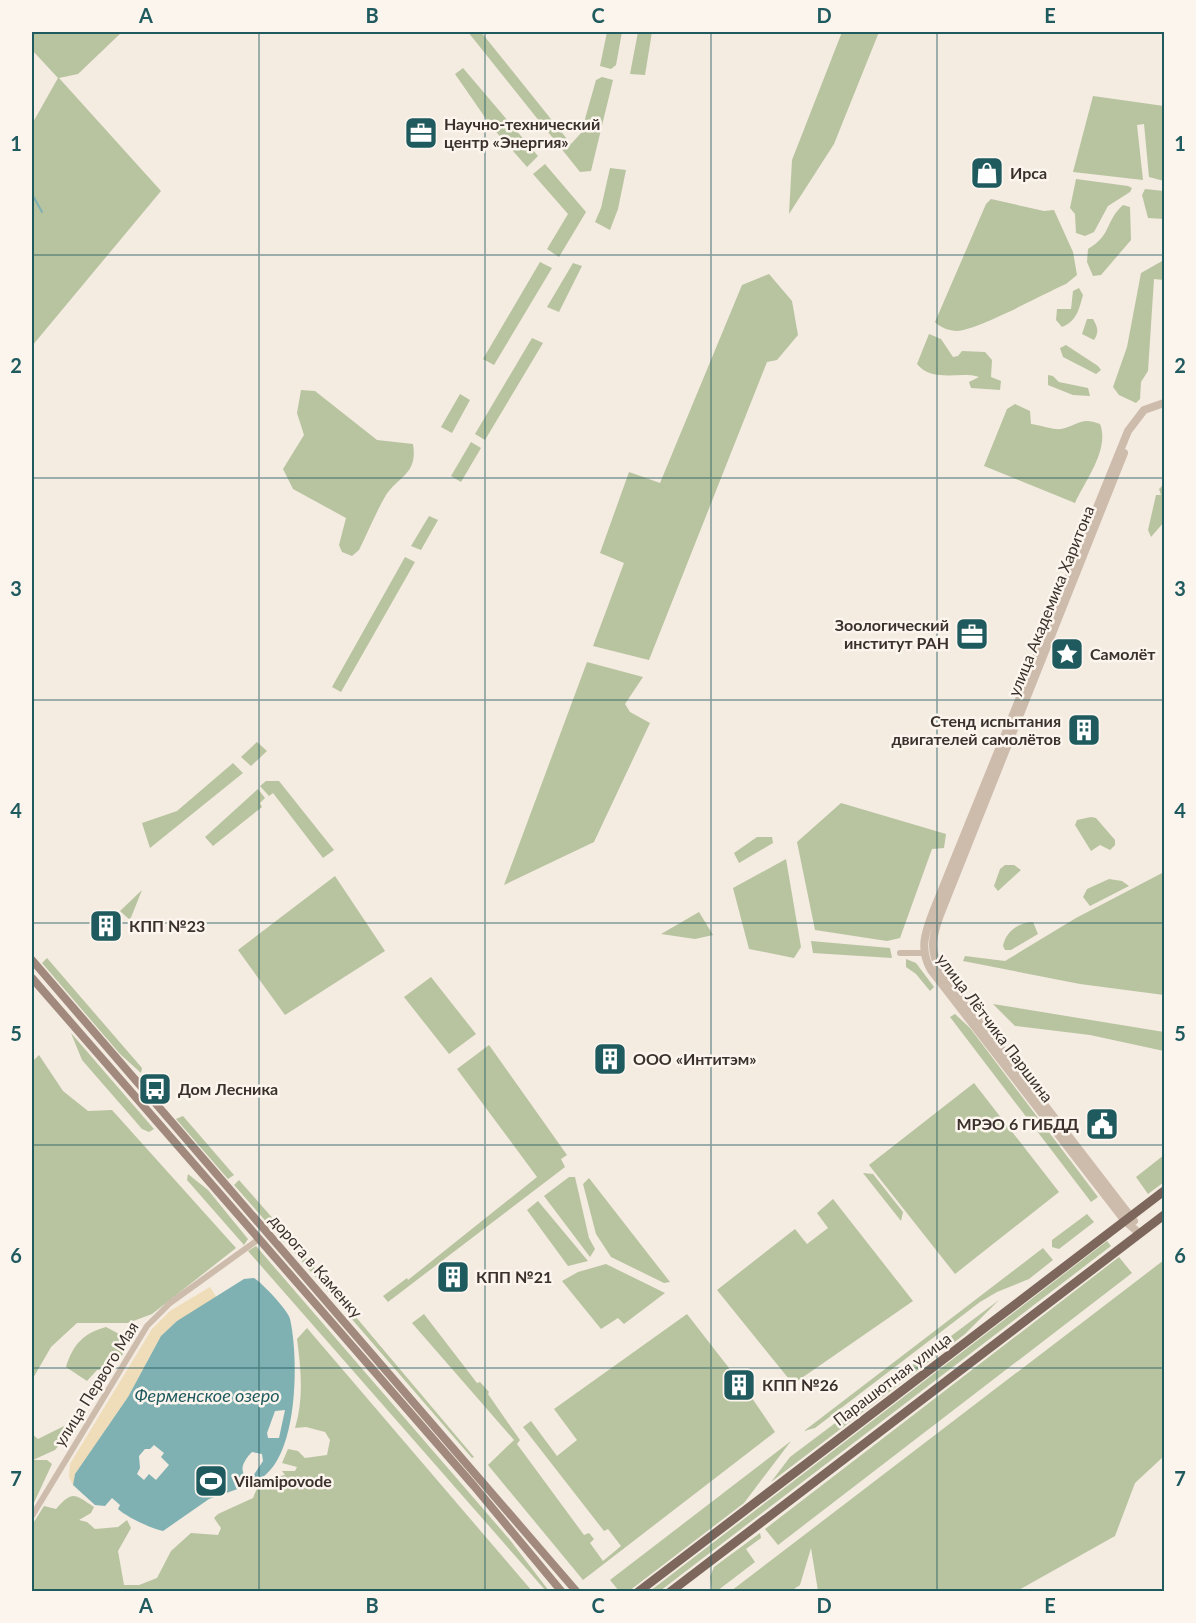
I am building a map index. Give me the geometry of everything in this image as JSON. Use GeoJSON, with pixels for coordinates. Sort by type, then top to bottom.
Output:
{"type":"FeatureCollection","features":[{"type":"Feature","properties":{"kind":"main road","name":"дорога в Каменку"},"geometry":{"type":"LineString","coordinates":[[32,960],[577,1592]]}},
{"type":"Feature","properties":{"kind":"main road","name":"дорога в Каменку"},"geometry":{"type":"LineString","coordinates":[[32,978],[474,1486],[562,1592]]}},
{"type":"Feature","properties":{"kind":"main road","name":"Парашютная улица"},"geometry":{"type":"LineString","coordinates":[[638,1592],[1164,1191]]}},
{"type":"Feature","properties":{"kind":"main road","name":"Парашютная улица"},"geometry":{"type":"LineString","coordinates":[[670,1592],[1164,1215]]}},
{"type":"Feature","properties":{"kind":"street","name":"улица Академика Харитона"},"geometry":{"type":"LineString","coordinates":[[934,959],[933,934],[1128,431],[1149,406],[1164,403]]}},
{"type":"Feature","properties":{"kind":"street","name":"улица Академика Харитона"},"geometry":{"type":"LineString","coordinates":[[924,953],[926,932],[933,912],[1060,607]]}},
{"type":"Feature","properties":{"kind":"street","name":"улица Лётчика Паршина"},"geometry":{"type":"LineString","coordinates":[[900,953],[924,953],[931,970],[1128,1218]]}},
{"type":"Feature","properties":{"kind":"street","name":"улица Лётчика Паршина"},"geometry":{"type":"LineString","coordinates":[[934,959],[1139,1233]]}},
{"type":"Feature","properties":{"kind":"street","name":"улица Первого Мая"},"geometry":{"type":"LineString","coordinates":[[32,1516],[147,1326],[170,1303],[259,1239]]}},
{"type":"Feature","properties":{"kind":"green space"},"geometry":{"type":"Polygon","coordinates":[[[32,32],[122,32],[78,74],[59,78],[161,191],[32,346],[32,124],[58,78],[32,50],[32,32]]]}},
{"type":"Feature","properties":{"kind":"green space"},"geometry":{"type":"Polygon","coordinates":[[[468,32],[481,32],[571,144],[581,133],[596,80],[602,77],[613,80],[591,171],[580,172],[468,32]]]}},
{"type":"Feature","properties":{"kind":"green space"},"geometry":{"type":"Polygon","coordinates":[[[607,32],[622,32],[616,65],[611,69],[600,66],[607,32]]]}},
{"type":"Feature","properties":{"kind":"green space"},"geometry":{"type":"Polygon","coordinates":[[[638,32],[652,32],[645,75],[630,74],[638,32]]]}},
{"type":"Feature","properties":{"kind":"green space"},"geometry":{"type":"Polygon","coordinates":[[[842,32],[879,32],[834,144],[789,214],[792,160],[842,32]]]}},
{"type":"Feature","properties":{"kind":"green space"},"geometry":{"type":"Polygon","coordinates":[[[463,68],[538,156],[527,167],[491,126],[455,74],[463,68]]]}},
{"type":"Feature","properties":{"kind":"green space"},"geometry":{"type":"Polygon","coordinates":[[[1093,96],[1164,106],[1164,181],[1149,177],[1144,124],[1137,125],[1143,180],[1073,172],[1093,96]]]}},
{"type":"Feature","properties":{"kind":"green space"},"geometry":{"type":"Polygon","coordinates":[[[545,164],[586,212],[559,257],[547,249],[568,214],[533,174],[545,164]]]}},
{"type":"Feature","properties":{"kind":"green space"},"geometry":{"type":"Polygon","coordinates":[[[610,168],[626,170],[618,209],[610,230],[595,222],[601,208],[610,168]]]}},
{"type":"Feature","properties":{"kind":"green space"},"geometry":{"type":"Polygon","coordinates":[[[1076,179],[1132,188],[1130,192],[1108,206],[1094,232],[1085,236],[1076,233],[1075,214],[1070,208],[1076,179]]]}},
{"type":"Feature","properties":{"kind":"green space"},"geometry":{"type":"Polygon","coordinates":[[[1145,189],[1164,191],[1164,219],[1148,218],[1142,195],[1145,189]]]}},
{"type":"Feature","properties":{"kind":"green space"},"geometry":{"type":"Polygon","coordinates":[[[991,199],[1044,211],[1054,210],[1073,252],[1077,275],[1066,284],[967,329],[957,331],[939,326],[935,322],[986,204],[991,199]]]}},
{"type":"Feature","properties":{"kind":"green space"},"geometry":{"type":"Polygon","coordinates":[[[1123,205],[1130,207],[1131,240],[1101,275],[1093,276],[1087,262],[1088,249],[1096,244],[1105,233],[1113,217],[1123,205]]]}},
{"type":"Feature","properties":{"kind":"green space"},"geometry":{"type":"Polygon","coordinates":[[[1164,260],[1164,280],[1154,279],[1148,371],[1141,382],[1140,399],[1136,403],[1119,395],[1113,387],[1127,347],[1141,273],[1164,260]]]}},
{"type":"Feature","properties":{"kind":"green space"},"geometry":{"type":"Polygon","coordinates":[[[540,262],[552,268],[494,365],[483,359],[540,262]]]}},
{"type":"Feature","properties":{"kind":"green space"},"geometry":{"type":"Polygon","coordinates":[[[573,263],[582,266],[559,312],[547,307],[573,263]]]}},
{"type":"Feature","properties":{"kind":"green space"},"geometry":{"type":"Polygon","coordinates":[[[769,274],[792,301],[798,335],[777,360],[767,362],[649,660],[593,646],[624,563],[600,553],[629,472],[660,483],[742,285],[769,274]]]}},
{"type":"Feature","properties":{"kind":"green space"},"geometry":{"type":"Polygon","coordinates":[[[1079,288],[1083,295],[1079,310],[1071,321],[1062,327],[1056,320],[1057,309],[1071,309],[1073,291],[1079,288]]]}},
{"type":"Feature","properties":{"kind":"green space"},"geometry":{"type":"Polygon","coordinates":[[[1087,319],[1093,319],[1096,325],[1097,332],[1094,340],[1082,334],[1087,319]]]}},
{"type":"Feature","properties":{"kind":"green space"},"geometry":{"type":"Polygon","coordinates":[[[929,334],[941,339],[953,357],[958,356],[962,351],[985,352],[992,360],[991,377],[1001,381],[1000,390],[971,388],[969,382],[979,377],[972,375],[938,375],[923,370],[917,364],[929,334]]]}},
{"type":"Feature","properties":{"kind":"green space"},"geometry":{"type":"Polygon","coordinates":[[[532,338],[543,343],[485,440],[475,434],[532,338]]]}},
{"type":"Feature","properties":{"kind":"green space"},"geometry":{"type":"Polygon","coordinates":[[[1066,345],[1101,370],[1096,374],[1063,357],[1060,348],[1066,345]]]}},
{"type":"Feature","properties":{"kind":"green space"},"geometry":{"type":"Polygon","coordinates":[[[1048,375],[1053,376],[1059,382],[1088,388],[1090,396],[1073,395],[1048,385],[1048,375]]]}},
{"type":"Feature","properties":{"kind":"green space"},"geometry":{"type":"Polygon","coordinates":[[[301,390],[315,391],[377,440],[413,444],[413,462],[410,468],[386,495],[359,550],[352,556],[342,552],[339,545],[346,518],[293,489],[283,469],[304,435],[297,413],[301,390]]]}},
{"type":"Feature","properties":{"kind":"green space"},"geometry":{"type":"Polygon","coordinates":[[[460,394],[470,400],[452,433],[441,427],[460,394]]]}},
{"type":"Feature","properties":{"kind":"green space"},"geometry":{"type":"Polygon","coordinates":[[[1015,404],[1030,411],[1031,424],[1058,429],[1084,421],[1100,424],[1102,444],[1099,454],[1075,503],[984,466],[1007,409],[1015,404]]]}},
{"type":"Feature","properties":{"kind":"green space"},"geometry":{"type":"Polygon","coordinates":[[[471,442],[481,448],[461,482],[451,476],[471,442]]]}},
{"type":"Feature","properties":{"kind":"green space"},"geometry":{"type":"Polygon","coordinates":[[[1164,484],[1164,522],[1151,537],[1148,530],[1156,495],[1161,495],[1159,489],[1164,484]]]}},
{"type":"Feature","properties":{"kind":"green space"},"geometry":{"type":"Polygon","coordinates":[[[429,516],[438,520],[421,550],[411,546],[429,516]]]}},
{"type":"Feature","properties":{"kind":"green space"},"geometry":{"type":"Polygon","coordinates":[[[405,557],[415,562],[341,692],[332,687],[405,557]]]}},
{"type":"Feature","properties":{"kind":"green space"},"geometry":{"type":"Polygon","coordinates":[[[587,662],[643,677],[625,704],[630,712],[650,723],[594,842],[504,885],[587,662]]]}},
{"type":"Feature","properties":{"kind":"green space"},"geometry":{"type":"Polygon","coordinates":[[[257,742],[267,751],[251,766],[241,757],[257,742]]]}},
{"type":"Feature","properties":{"kind":"green space"},"geometry":{"type":"Polygon","coordinates":[[[233,763],[243,773],[150,848],[142,823],[177,811],[233,763]]]}},
{"type":"Feature","properties":{"kind":"green space"},"geometry":{"type":"Polygon","coordinates":[[[266,781],[279,781],[334,850],[323,858],[273,793],[269,796],[260,786],[266,781]]]}},
{"type":"Feature","properties":{"kind":"green space"},"geometry":{"type":"Polygon","coordinates":[[[258,789],[265,798],[260,803],[262,807],[213,846],[205,837],[258,789]]]}},
{"type":"Feature","properties":{"kind":"green space"},"geometry":{"type":"Polygon","coordinates":[[[841,803],[946,834],[944,848],[932,849],[900,938],[887,941],[815,930],[797,842],[841,803]]]}},
{"type":"Feature","properties":{"kind":"green space"},"geometry":{"type":"Polygon","coordinates":[[[1096,818],[1115,840],[1115,845],[1110,850],[1100,845],[1091,851],[1075,825],[1077,820],[1096,818]]]}},
{"type":"Feature","properties":{"kind":"green space"},"geometry":{"type":"Polygon","coordinates":[[[757,837],[772,837],[773,843],[739,863],[734,853],[757,837]]]}},
{"type":"Feature","properties":{"kind":"green space"},"geometry":{"type":"Polygon","coordinates":[[[786,859],[801,947],[794,958],[749,949],[733,888],[786,859]]]}},
{"type":"Feature","properties":{"kind":"green space"},"geometry":{"type":"Polygon","coordinates":[[[1005,865],[1014,865],[1021,870],[998,891],[994,886],[1000,869],[1005,865]]]}},
{"type":"Feature","properties":{"kind":"green space"},"geometry":{"type":"Polygon","coordinates":[[[1164,872],[1164,995],[1080,984],[963,961],[965,956],[1005,961],[1076,918],[1164,872]]]}},
{"type":"Feature","properties":{"kind":"green space"},"geometry":{"type":"Polygon","coordinates":[[[335,876],[385,951],[285,1015],[238,950],[335,876]]]}},
{"type":"Feature","properties":{"kind":"green space"},"geometry":{"type":"Polygon","coordinates":[[[1109,879],[1122,881],[1129,886],[1090,906],[1083,897],[1087,889],[1109,879]]]}},
{"type":"Feature","properties":{"kind":"green space"},"geometry":{"type":"Polygon","coordinates":[[[142,890],[130,920],[120,911],[142,890]]]}},
{"type":"Feature","properties":{"kind":"green space"},"geometry":{"type":"Polygon","coordinates":[[[699,912],[713,935],[695,939],[661,934],[699,912]]]}},
{"type":"Feature","properties":{"kind":"green space"},"geometry":{"type":"Polygon","coordinates":[[[1033,922],[1038,934],[1011,950],[1005,950],[1003,946],[1010,932],[1022,924],[1033,922]]]}},
{"type":"Feature","properties":{"kind":"green space"},"geometry":{"type":"Polygon","coordinates":[[[811,941],[890,948],[892,958],[813,953],[811,941]]]}},
{"type":"Feature","properties":{"kind":"green space"},"geometry":{"type":"Polygon","coordinates":[[[47,958],[142,1068],[141,1073],[120,1054],[42,963],[47,958]]]}},
{"type":"Feature","properties":{"kind":"green space"},"geometry":{"type":"Polygon","coordinates":[[[906,959],[916,963],[934,987],[930,991],[916,974],[906,967],[906,959]]]}},
{"type":"Feature","properties":{"kind":"green space"},"geometry":{"type":"Polygon","coordinates":[[[431,977],[476,1034],[449,1054],[404,997],[431,977]]]}},
{"type":"Feature","properties":{"kind":"green space"},"geometry":{"type":"Polygon","coordinates":[[[993,1004],[1164,1032],[1164,1051],[1090,1035],[1015,1026],[993,1004]]]}},
{"type":"Feature","properties":{"kind":"green space"},"geometry":{"type":"Polygon","coordinates":[[[955,1014],[970,1028],[1098,1197],[1091,1202],[950,1017],[955,1014]]]}},
{"type":"Feature","properties":{"kind":"green space"},"geometry":{"type":"Polygon","coordinates":[[[71,1033],[154,1129],[149,1132],[142,1129],[82,1060],[71,1033]]]}},
{"type":"Feature","properties":{"kind":"green space"},"geometry":{"type":"Polygon","coordinates":[[[489,1045],[567,1155],[561,1159],[565,1167],[388,1302],[383,1296],[407,1278],[408,1280],[537,1177],[457,1069],[489,1045]]]}},
{"type":"Feature","properties":{"kind":"green space"},"geometry":{"type":"Polygon","coordinates":[[[39,1055],[63,1091],[88,1111],[112,1110],[236,1248],[152,1314],[128,1323],[77,1323],[51,1347],[32,1380],[32,1062],[39,1055]]]}},
{"type":"Feature","properties":{"kind":"green space"},"geometry":{"type":"Polygon","coordinates":[[[974,1083],[1059,1192],[955,1274],[869,1165],[974,1083]]]}},
{"type":"Feature","properties":{"kind":"green space"},"geometry":{"type":"Polygon","coordinates":[[[183,1116],[234,1175],[228,1179],[176,1119],[183,1116]]]}},
{"type":"Feature","properties":{"kind":"green space"},"geometry":{"type":"Polygon","coordinates":[[[1164,1155],[1164,1182],[1148,1194],[1136,1177],[1164,1155]]]}},
{"type":"Feature","properties":{"kind":"green space"},"geometry":{"type":"Polygon","coordinates":[[[863,1173],[873,1174],[903,1212],[901,1221],[863,1173]]]}},
{"type":"Feature","properties":{"kind":"green space"},"geometry":{"type":"Polygon","coordinates":[[[188,1174],[208,1190],[248,1239],[244,1245],[187,1180],[188,1174]]]}},
{"type":"Feature","properties":{"kind":"green space"},"geometry":{"type":"Polygon","coordinates":[[[569,1177],[575,1177],[589,1238],[595,1249],[590,1257],[544,1196],[569,1177]]]}},
{"type":"Feature","properties":{"kind":"green space"},"geometry":{"type":"Polygon","coordinates":[[[589,1178],[670,1282],[664,1283],[611,1257],[596,1234],[583,1184],[589,1178]]]}},
{"type":"Feature","properties":{"kind":"green space"},"geometry":{"type":"Polygon","coordinates":[[[239,1180],[290,1238],[284,1242],[234,1185],[239,1180]]]}},
{"type":"Feature","properties":{"kind":"green space"},"geometry":{"type":"Polygon","coordinates":[[[833,1199],[913,1301],[793,1384],[717,1290],[795,1229],[807,1244],[828,1228],[817,1213],[833,1199]]]}},
{"type":"Feature","properties":{"kind":"green space"},"geometry":{"type":"Polygon","coordinates":[[[538,1201],[588,1261],[568,1266],[527,1210],[538,1201]]]}},
{"type":"Feature","properties":{"kind":"green space"},"geometry":{"type":"Polygon","coordinates":[[[1087,1214],[1094,1222],[1059,1249],[1052,1247],[1052,1240],[1087,1214]]]}},
{"type":"Feature","properties":{"kind":"green space"},"geometry":{"type":"Polygon","coordinates":[[[1107,1241],[1111,1246],[660,1591],[650,1591],[1107,1241]]]}},
{"type":"Feature","properties":{"kind":"green space"},"geometry":{"type":"Polygon","coordinates":[[[256,1246],[510,1540],[549,1591],[546,1591],[248,1251],[256,1246]]]}},
{"type":"Feature","properties":{"kind":"green space"},"geometry":{"type":"Polygon","coordinates":[[[296,1246],[474,1457],[472,1458],[292,1250],[296,1246]]]}},
{"type":"Feature","properties":{"kind":"green space"},"geometry":{"type":"Polygon","coordinates":[[[1043,1248],[1053,1260],[1029,1279],[997,1292],[980,1302],[815,1428],[804,1431],[1043,1248]]]}},
{"type":"Feature","properties":{"kind":"green space"},"geometry":{"type":"Polygon","coordinates":[[[1119,1257],[1132,1273],[778,1545],[765,1529],[1119,1257]]]}},
{"type":"Feature","properties":{"kind":"green space"},"geometry":{"type":"Polygon","coordinates":[[[1164,1260],[1164,1456],[1135,1483],[1115,1536],[1017,1591],[818,1591],[811,1548],[800,1585],[791,1591],[731,1591],[1164,1260]]]}},
{"type":"Feature","properties":{"kind":"green space"},"geometry":{"type":"Polygon","coordinates":[[[606,1264],[665,1293],[624,1324],[618,1318],[601,1329],[562,1281],[578,1272],[606,1264]]]}},
{"type":"Feature","properties":{"kind":"green space"},"geometry":{"type":"Polygon","coordinates":[[[999,1300],[965,1334],[771,1482],[790,1457],[999,1300]]]}},
{"type":"Feature","properties":{"kind":"green space"},"geometry":{"type":"Polygon","coordinates":[[[424,1314],[477,1383],[480,1382],[489,1392],[488,1394],[520,1440],[517,1444],[584,1535],[589,1533],[594,1539],[590,1543],[603,1561],[621,1546],[608,1529],[604,1531],[523,1427],[531,1421],[557,1456],[577,1440],[554,1409],[687,1314],[729,1368],[730,1376],[725,1381],[736,1395],[740,1392],[752,1398],[775,1432],[583,1580],[488,1465],[514,1440],[412,1323],[424,1314]]]}},
{"type":"Feature","properties":{"kind":"green space"},"geometry":{"type":"Polygon","coordinates":[[[106,1327],[121,1335],[117,1347],[123,1354],[112,1368],[97,1370],[87,1381],[66,1367],[72,1352],[80,1341],[91,1333],[106,1327]]]}},
{"type":"Feature","properties":{"kind":"green space"},"geometry":{"type":"Polygon","coordinates":[[[307,1328],[532,1591],[32,1591],[32,1525],[44,1506],[56,1509],[66,1499],[74,1496],[94,1507],[91,1513],[79,1520],[87,1522],[95,1529],[118,1527],[127,1520],[131,1528],[118,1551],[124,1585],[139,1585],[157,1578],[171,1551],[191,1533],[218,1535],[221,1528],[214,1518],[218,1514],[253,1498],[258,1486],[278,1474],[285,1475],[282,1471],[295,1471],[297,1467],[282,1463],[288,1449],[298,1451],[305,1458],[327,1455],[330,1440],[325,1432],[306,1427],[295,1428],[301,1395],[297,1339],[307,1328]]]}},
{"type":"Feature","properties":{"kind":"green space"},"geometry":{"type":"Polygon","coordinates":[[[66,1425],[73,1429],[55,1450],[33,1460],[47,1460],[52,1464],[32,1507],[32,1434],[38,1439],[66,1425]]]}},
{"type":"Feature","properties":{"kind":"green space"},"geometry":{"type":"Polygon","coordinates":[[[791,1441],[744,1503],[629,1591],[619,1591],[610,1580],[791,1441]]]}},
{"type":"Feature","properties":{"kind":"green space"},"geometry":{"type":"Polygon","coordinates":[[[760,1533],[761,1538],[746,1549],[755,1562],[717,1591],[712,1591],[710,1577],[714,1567],[760,1533]]]}},
{"type":"Feature","properties":{"kind":"sand"},"geometry":{"type":"Polygon","coordinates":[[[210,1287],[217,1298],[177,1321],[161,1336],[128,1397],[75,1474],[73,1485],[69,1477],[70,1464],[152,1329],[170,1311],[210,1287]]]}},
{"type":"Feature","properties":{"kind":"water","name":"Ферменское озеро"},"geometry":{"type":"Polygon","coordinates":[[[254,1278],[280,1303],[290,1319],[293,1336],[294,1383],[288,1433],[270,1471],[255,1481],[253,1476],[263,1461],[262,1454],[252,1452],[243,1467],[244,1474],[250,1479],[249,1485],[209,1499],[163,1531],[126,1515],[118,1509],[120,1505],[112,1498],[105,1506],[95,1505],[73,1485],[75,1474],[128,1397],[161,1336],[177,1321],[244,1279],[254,1278]],[[285,1410],[275,1411],[267,1433],[268,1438],[279,1438],[285,1410]],[[154,1445],[150,1449],[145,1449],[139,1456],[140,1468],[137,1474],[144,1480],[149,1474],[156,1480],[169,1465],[161,1457],[164,1453],[154,1445]]]}},
{"type":"Feature","properties":{"kind":"waterway"},"geometry":{"type":"LineString","coordinates":[[32,194],[42,212]]}},
{"type":"Feature","properties":{"kind":"place","name":"Научно-технический центр «Энергия»"},"geometry":{"type":"Point","coordinates":[421,133]}},
{"type":"Feature","properties":{"kind":"place","name":"Ирса"},"geometry":{"type":"Point","coordinates":[987,173]}},
{"type":"Feature","properties":{"kind":"place","name":"Зоологический институт РАН"},"geometry":{"type":"Point","coordinates":[972,634]}},
{"type":"Feature","properties":{"kind":"place","name":"Самолёт"},"geometry":{"type":"Point","coordinates":[1067,654]}},
{"type":"Feature","properties":{"kind":"place","name":"Стенд испытания двигателей самолётов"},"geometry":{"type":"Point","coordinates":[1084,730]}},
{"type":"Feature","properties":{"kind":"place","name":"КПП №23"},"geometry":{"type":"Point","coordinates":[106,926]}},
{"type":"Feature","properties":{"kind":"place","name":"ООО «Интитэм»"},"geometry":{"type":"Point","coordinates":[610,1059]}},
{"type":"Feature","properties":{"kind":"place","name":"Дом Лесника"},"geometry":{"type":"Point","coordinates":[155,1089]}},
{"type":"Feature","properties":{"kind":"place","name":"МРЭО 6 ГИБДД"},"geometry":{"type":"Point","coordinates":[1102,1124]}},
{"type":"Feature","properties":{"kind":"place","name":"КПП №21"},"geometry":{"type":"Point","coordinates":[453,1277]}},
{"type":"Feature","properties":{"kind":"place","name":"КПП №26"},"geometry":{"type":"Point","coordinates":[739,1385]}},
{"type":"Feature","properties":{"kind":"place","name":"Vilamipovode"},"geometry":{"type":"Point","coordinates":[211,1481]}}]}
